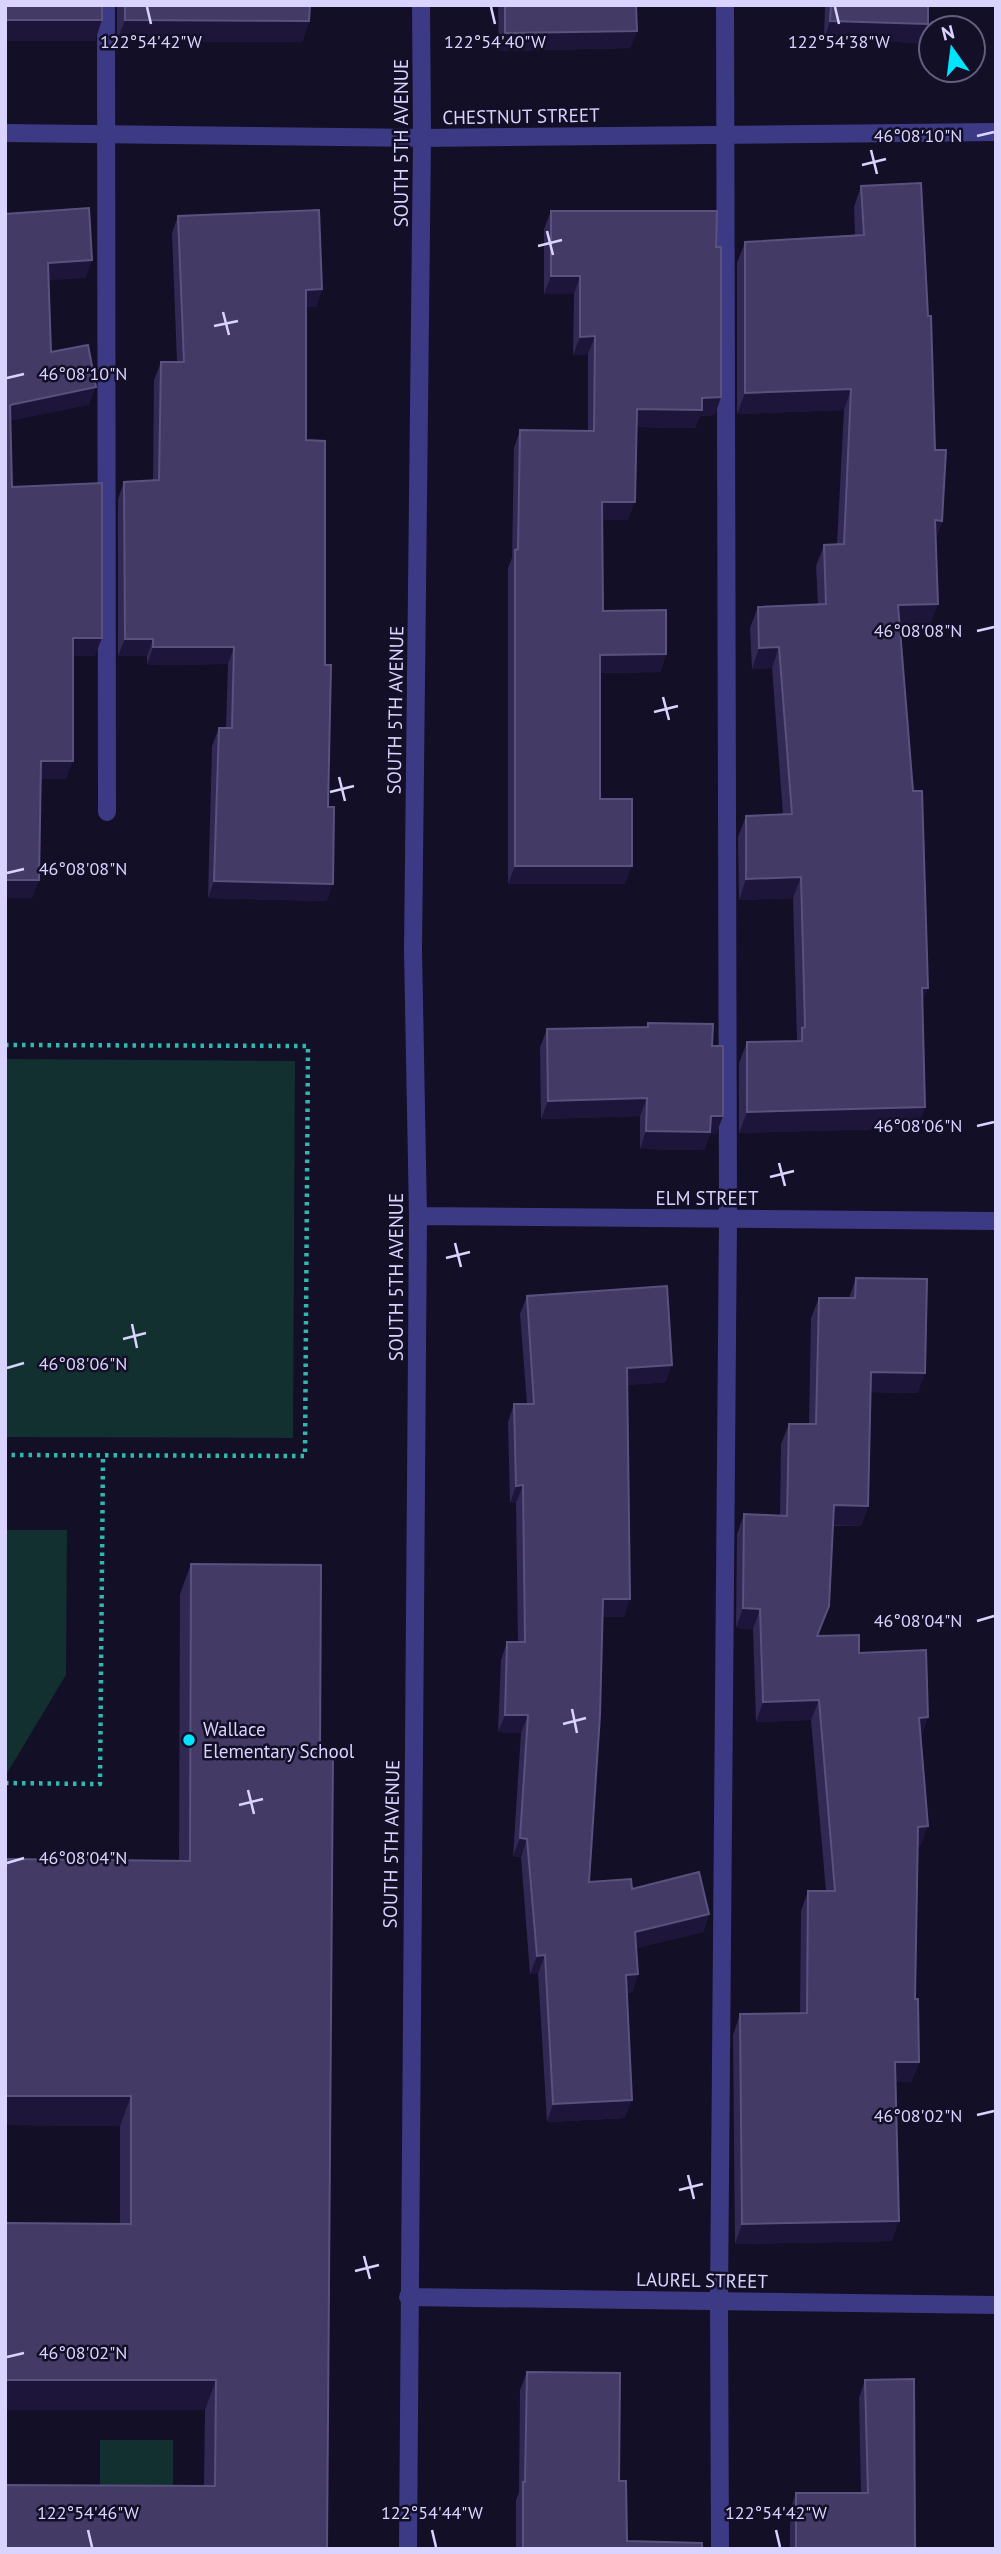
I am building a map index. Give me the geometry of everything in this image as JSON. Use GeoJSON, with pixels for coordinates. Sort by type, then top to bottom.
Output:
{"type":"FeatureCollection","features":[{"type":"Feature","properties":{"kind":"street"},"geometry":{"type":"LineString","coordinates":[[106,5],[107,812]]}},
{"type":"Feature","properties":{"kind":"street","name":"SOUTH 5TH AVENUE"},"geometry":{"type":"LineString","coordinates":[[408,2549],[418,1216],[413,936],[422,138],[421,5]]}},
{"type":"Feature","properties":{"kind":"street"},"geometry":{"type":"LineString","coordinates":[[720,2549],[719,2301],[728,1219],[725,5]]}},
{"type":"Feature","properties":{"kind":"street","name":"CHESTNUT STREET"},"geometry":{"type":"LineString","coordinates":[[5,133],[422,138],[996,132]]}},
{"type":"Feature","properties":{"kind":"street","name":"ELM STREET"},"geometry":{"type":"LineString","coordinates":[[418,1216],[996,1220]]}},
{"type":"Feature","properties":{"kind":"street","name":"LAUREL STREET"},"geometry":{"type":"LineString","coordinates":[[408,2297],[996,2305]]}},
{"type":"Feature","properties":{"kind":"path"},"geometry":{"type":"LineString","coordinates":[[5,1045],[308,1046],[305,1455],[5,1455]]}},
{"type":"Feature","properties":{"kind":"path"},"geometry":{"type":"LineString","coordinates":[[5,1783],[100,1784],[103,1455]]}},
{"type":"Feature","properties":{"kind":"green space"},"geometry":{"type":"Polygon","coordinates":[[[5,1059],[295,1061],[293,1438],[5,1437],[5,1059]]]}},
{"type":"Feature","properties":{"kind":"green space"},"geometry":{"type":"Polygon","coordinates":[[[5,1530],[67,1530],[66,1675],[6,1775],[5,1530]]]}},
{"type":"Feature","properties":{"kind":"green space"},"geometry":{"type":"Polygon","coordinates":[[[100,2440],[173,2440],[173,2506],[100,2505],[100,2440]]]}},
{"type":"Feature","properties":{"kind":"building"},"geometry":{"type":"Polygon","coordinates":[[[5,5],[102,5],[102,20],[5,20],[5,5]]]}},
{"type":"Feature","properties":{"kind":"building"},"geometry":{"type":"Polygon","coordinates":[[[125,5],[310,5],[309,21],[125,20],[125,5]]]}},
{"type":"Feature","properties":{"kind":"building"},"geometry":{"type":"Polygon","coordinates":[[[505,5],[636,5],[637,31],[505,33],[505,5]]]}},
{"type":"Feature","properties":{"kind":"building"},"geometry":{"type":"Polygon","coordinates":[[[831,5],[928,5],[928,14],[917,14],[917,24],[830,21],[831,5]]]}},
{"type":"Feature","properties":{"kind":"building"},"geometry":{"type":"Polygon","coordinates":[[[921,183],[928,316],[931,316],[935,450],[946,450],[942,521],[935,520],[938,604],[898,605],[913,791],[922,791],[928,988],[922,988],[925,1107],[747,1112],[747,1042],[802,1041],[802,1028],[805,1027],[801,877],[746,879],[746,816],[792,814],[779,647],[759,648],[758,607],[826,604],[824,545],[844,544],[851,389],[745,393],[745,242],[864,235],[861,186],[921,183]]]}},
{"type":"Feature","properties":{"kind":"building"},"geometry":{"type":"Polygon","coordinates":[[[89,208],[92,260],[48,263],[51,352],[88,345],[96,387],[10,405],[12,487],[102,483],[102,638],[73,638],[73,761],[41,761],[39,880],[5,880],[5,214],[89,208]]]}},
{"type":"Feature","properties":{"kind":"building"},"geometry":{"type":"Polygon","coordinates":[[[319,210],[322,289],[306,290],[306,440],[325,441],[325,665],[331,665],[328,807],[334,807],[333,884],[214,881],[219,728],[232,728],[234,647],[153,647],[153,639],[125,639],[124,482],[159,480],[161,362],[184,362],[178,216],[319,210]]]}},
{"type":"Feature","properties":{"kind":"building"},"geometry":{"type":"Polygon","coordinates":[[[551,211],[717,211],[716,247],[721,247],[721,397],[702,398],[702,410],[637,409],[635,502],[602,502],[603,611],[666,610],[666,654],[600,655],[600,799],[632,799],[632,866],[515,866],[515,550],[518,549],[520,430],[594,431],[595,336],[580,337],[580,276],[551,276],[551,211]]]}},
{"type":"Feature","properties":{"kind":"building"},"geometry":{"type":"Polygon","coordinates":[[[648,1023],[713,1024],[712,1046],[723,1046],[723,1116],[711,1116],[710,1132],[646,1131],[647,1098],[548,1101],[547,1029],[648,1027],[648,1023]]]}},
{"type":"Feature","properties":{"kind":"building"},"geometry":{"type":"Polygon","coordinates":[[[856,1278],[927,1279],[925,1373],[871,1372],[868,1506],[834,1505],[829,1606],[817,1636],[859,1635],[859,1653],[926,1650],[928,1717],[919,1718],[928,1826],[918,1827],[915,1999],[918,1999],[919,2062],[895,2062],[899,2221],[742,2224],[740,2014],[807,2013],[808,1891],[835,1891],[819,1700],[763,1702],[760,1609],[743,1608],[744,1514],[787,1516],[789,1424],[816,1424],[819,1298],[855,1298],[856,1278]]]}},
{"type":"Feature","properties":{"kind":"building"},"geometry":{"type":"Polygon","coordinates":[[[667,1286],[672,1365],[627,1368],[630,1599],[603,1599],[600,1715],[589,1882],[631,1879],[632,1889],[699,1872],[709,1914],[635,1932],[638,1974],[626,1975],[632,2100],[553,2104],[545,1955],[537,1956],[527,1839],[520,1838],[528,1715],[505,1715],[507,1642],[525,1642],[523,1485],[516,1486],[514,1404],[534,1404],[527,1296],[667,1286]]]}},
{"type":"Feature","properties":{"kind":"building"},"geometry":{"type":"Polygon","coordinates":[[[191,1564],[321,1565],[320,1750],[333,1749],[327,2549],[5,2549],[5,2485],[215,2486],[216,2380],[5,2380],[6,2223],[131,2224],[131,2096],[5,2096],[5,1859],[190,1861],[191,1564]]]}},
{"type":"Feature","properties":{"kind":"building"},"geometry":{"type":"Polygon","coordinates":[[[527,2372],[620,2373],[619,2481],[626,2481],[627,2541],[702,2543],[702,2549],[523,2549],[527,2372]]]}},
{"type":"Feature","properties":{"kind":"building"},"geometry":{"type":"Polygon","coordinates":[[[914,2379],[915,2549],[796,2549],[796,2493],[868,2493],[865,2380],[914,2379]]]}},
{"type":"Feature","properties":{"kind":"place","name":"Wallace Elementary School"},"geometry":{"type":"Point","coordinates":[189,1740]}}]}
